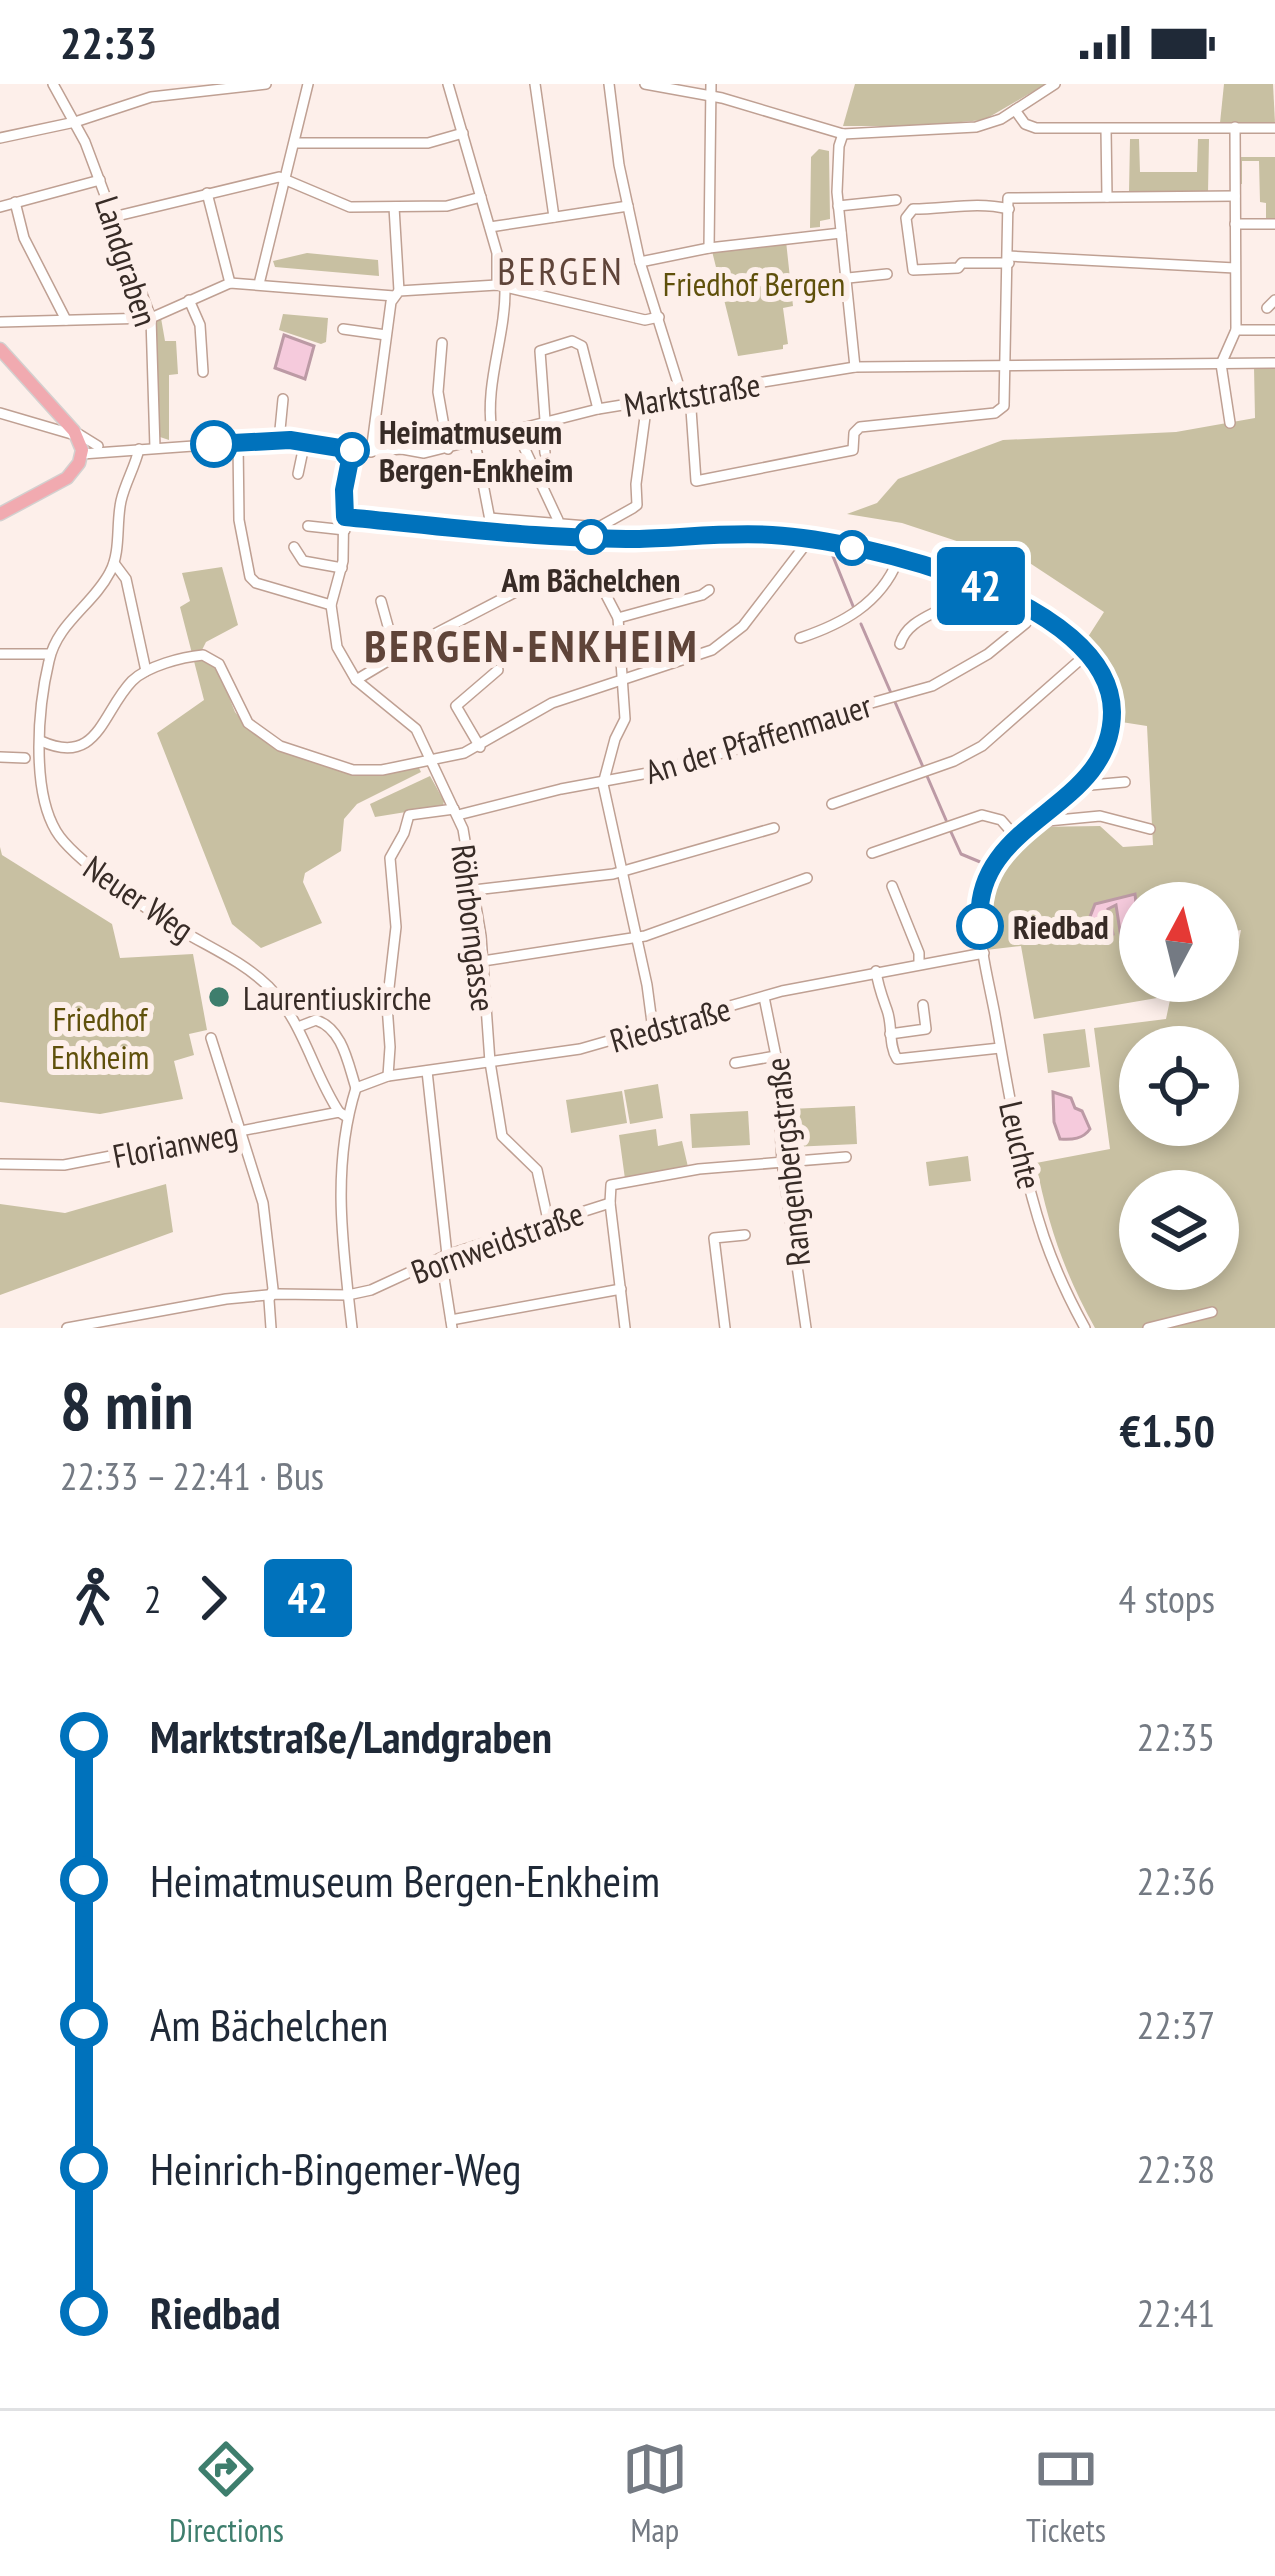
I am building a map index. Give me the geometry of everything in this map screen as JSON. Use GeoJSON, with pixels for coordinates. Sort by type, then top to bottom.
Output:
{"type":"FeatureCollection","features":[{"type":"Feature","properties":{"kind":"main road"},"geometry":{"type":"LineString","coordinates":[[0,349],[76,433],[82,454],[62,482],[0,514]]}},
{"type":"Feature","properties":{"kind":"street","name":"Landgraben"},"geometry":{"type":"LineString","coordinates":[[53,84],[100,180],[151,318],[155,448]]}},
{"type":"Feature","properties":{"kind":"street"},"geometry":{"type":"LineString","coordinates":[[0,138],[75,122],[153,97],[266,84]]}},
{"type":"Feature","properties":{"kind":"street"},"geometry":{"type":"LineString","coordinates":[[260,284],[308,84]]}},
{"type":"Feature","properties":{"kind":"street"},"geometry":{"type":"LineString","coordinates":[[448,84],[497,253],[506,323],[492,382],[492,433]]}},
{"type":"Feature","properties":{"kind":"street"},"geometry":{"type":"LineString","coordinates":[[535,84],[554,217]]}},
{"type":"Feature","properties":{"kind":"street"},"geometry":{"type":"LineString","coordinates":[[609,84],[640,262],[686,396],[696,481],[853,450],[854,434],[860,427],[999,412],[1005,403],[1009,204]]}},
{"type":"Feature","properties":{"kind":"street"},"geometry":{"type":"LineString","coordinates":[[644,84],[710,90],[843,134],[964,130],[988,124],[1054,84]]}},
{"type":"Feature","properties":{"kind":"street"},"geometry":{"type":"LineString","coordinates":[[709,248],[710,90]]}},
{"type":"Feature","properties":{"kind":"street"},"geometry":{"type":"LineString","coordinates":[[1015,110],[1025,124],[1036,128],[1275,128]]}},
{"type":"Feature","properties":{"kind":"street"},"geometry":{"type":"LineString","coordinates":[[1106,128],[1107,197]]}},
{"type":"Feature","properties":{"kind":"street"},"geometry":{"type":"LineString","coordinates":[[1230,423],[1222,364],[1236,330],[1235,128]]}},
{"type":"Feature","properties":{"kind":"street"},"geometry":{"type":"LineString","coordinates":[[296,143],[428,143],[463,133]]}},
{"type":"Feature","properties":{"kind":"street"},"geometry":{"type":"LineString","coordinates":[[843,134],[838,206],[855,367]]}},
{"type":"Feature","properties":{"kind":"street"},"geometry":{"type":"LineString","coordinates":[[113,217],[287,177],[350,207],[451,206],[481,197]]}},
{"type":"Feature","properties":{"kind":"street"},"geometry":{"type":"LineString","coordinates":[[0,208],[100,180]]}},
{"type":"Feature","properties":{"kind":"street"},"geometry":{"type":"LineString","coordinates":[[207,194],[230,283]]}},
{"type":"Feature","properties":{"kind":"street"},"geometry":{"type":"LineString","coordinates":[[1235,196],[1107,197],[914,209],[906,218],[913,270],[1009,260],[1235,268]]}},
{"type":"Feature","properties":{"kind":"street"},"geometry":{"type":"LineString","coordinates":[[838,206],[896,200]]}},
{"type":"Feature","properties":{"kind":"street"},"geometry":{"type":"LineString","coordinates":[[15,202],[24,238],[66,320]]}},
{"type":"Feature","properties":{"kind":"street"},"geometry":{"type":"LineString","coordinates":[[371,452],[396,294],[394,206]]}},
{"type":"Feature","properties":{"kind":"street"},"geometry":{"type":"LineString","coordinates":[[490,227],[628,206]]}},
{"type":"Feature","properties":{"kind":"street"},"geometry":{"type":"LineString","coordinates":[[1235,224],[1275,224]]}},
{"type":"Feature","properties":{"kind":"street"},"geometry":{"type":"LineString","coordinates":[[640,262],[709,248],[841,232]]}},
{"type":"Feature","properties":{"kind":"street"},"geometry":{"type":"LineString","coordinates":[[848,278],[887,274]]}},
{"type":"Feature","properties":{"kind":"street"},"geometry":{"type":"LineString","coordinates":[[0,322],[151,318],[230,283],[396,294],[501,286],[645,320],[658,317]]}},
{"type":"Feature","properties":{"kind":"street"},"geometry":{"type":"LineString","coordinates":[[189,300],[200,325],[203,372]]}},
{"type":"Feature","properties":{"kind":"street"},"geometry":{"type":"LineString","coordinates":[[343,329],[386,335]]}},
{"type":"Feature","properties":{"kind":"street"},"geometry":{"type":"LineString","coordinates":[[1236,330],[1275,330]]}},
{"type":"Feature","properties":{"kind":"street"},"geometry":{"type":"LineString","coordinates":[[545,420],[540,351],[562,343],[582,346],[598,409]]}},
{"type":"Feature","properties":{"kind":"street"},"geometry":{"type":"LineString","coordinates":[[442,344],[438,392],[448,449]]}},
{"type":"Feature","properties":{"kind":"street","name":"Marktstraße"},"geometry":{"type":"LineString","coordinates":[[82,454],[279,440],[371,452],[424,453],[598,409],[855,367],[1275,363]]}},
{"type":"Feature","properties":{"kind":"street"},"geometry":{"type":"LineString","coordinates":[[279,440],[283,399]]}},
{"type":"Feature","properties":{"kind":"street"},"geometry":{"type":"LineString","coordinates":[[490,518],[599,526],[637,505],[647,402]]}},
{"type":"Feature","properties":{"kind":"street"},"geometry":{"type":"LineString","coordinates":[[39,422],[51,421],[57,412]]}},
{"type":"Feature","properties":{"kind":"street","name":"Marktstraße"},"geometry":{"type":"LineString","coordinates":[[0,413],[76,433],[116,450]]}},
{"type":"Feature","properties":{"kind":"street"},"geometry":{"type":"LineString","coordinates":[[515,428],[561,536]]}},
{"type":"Feature","properties":{"kind":"street"},"geometry":{"type":"LineString","coordinates":[[402,449],[400,443],[446,435]]}},
{"type":"Feature","properties":{"kind":"street"},"geometry":{"type":"LineString","coordinates":[[474,437],[489,531]]}},
{"type":"Feature","properties":{"kind":"street"},"geometry":{"type":"LineString","coordinates":[[298,474],[305,441]]}},
{"type":"Feature","properties":{"kind":"street"},"geometry":{"type":"LineString","coordinates":[[238,442],[239,520],[250,577],[256,583],[331,605]]}},
{"type":"Feature","properties":{"kind":"street"},"geometry":{"type":"LineString","coordinates":[[82,454],[98,446]]}},
{"type":"Feature","properties":{"kind":"street","name":"Neuer Weg"},"geometry":{"type":"LineString","coordinates":[[139,449],[122,498],[114,563],[59,634],[50,654],[42,697],[43,797],[64,843],[180,930],[252,973],[272,992],[298,1027],[343,1115]]}},
{"type":"Feature","properties":{"kind":"street"},"geometry":{"type":"LineString","coordinates":[[352,450],[344,490],[342,568],[331,605],[337,647],[356,680],[529,585]]}},
{"type":"Feature","properties":{"kind":"street"},"geometry":{"type":"LineString","coordinates":[[345,517],[603,538],[773,535],[898,560],[971,582],[1034,610],[1090,652],[1108,684],[1112,719],[1106,746],[1083,781],[1091,785],[1124,782]]}},
{"type":"Feature","properties":{"kind":"street"},"geometry":{"type":"LineString","coordinates":[[308,526],[345,530]]}},
{"type":"Feature","properties":{"kind":"street"},"geometry":{"type":"LineString","coordinates":[[41,741],[63,748],[86,743],[133,679],[192,656],[212,658],[222,668],[248,722],[280,746],[306,757],[368,772],[480,747],[547,705],[696,657],[725,641],[743,626],[809,540]]}},
{"type":"Feature","properties":{"kind":"street"},"geometry":{"type":"LineString","coordinates":[[294,547],[303,561],[342,568]]}},
{"type":"Feature","properties":{"kind":"street"},"geometry":{"type":"LineString","coordinates":[[800,638],[849,620],[898,560]]}},
{"type":"Feature","properties":{"kind":"street"},"geometry":{"type":"LineString","coordinates":[[114,563],[126,579],[146,671]]}},
{"type":"Feature","properties":{"kind":"street"},"geometry":{"type":"LineString","coordinates":[[900,644],[906,630],[958,602],[971,582]]}},
{"type":"Feature","properties":{"kind":"street"},"geometry":{"type":"LineString","coordinates":[[618,618],[709,590]]}},
{"type":"Feature","properties":{"kind":"street"},"geometry":{"type":"LineString","coordinates":[[606,595],[618,618],[625,723],[615,739],[604,781],[653,1030]]}},
{"type":"Feature","properties":{"kind":"street"},"geometry":{"type":"LineString","coordinates":[[381,601],[396,655]]}},
{"type":"Feature","properties":{"kind":"street","name":"An der Pfaffenmauer"},"geometry":{"type":"LineString","coordinates":[[388,1076],[387,1005],[396,927],[390,856],[408,816],[456,812],[604,781],[789,735],[857,706],[932,686],[978,661],[1026,623],[1034,610]]}},
{"type":"Feature","properties":{"kind":"street"},"geometry":{"type":"LineString","coordinates":[[832,804],[954,761],[982,746],[1090,652]]}},
{"type":"Feature","properties":{"kind":"street"},"geometry":{"type":"LineString","coordinates":[[0,654],[50,654]]}},
{"type":"Feature","properties":{"kind":"street"},"geometry":{"type":"LineString","coordinates":[[480,747],[456,706],[498,670]]}},
{"type":"Feature","properties":{"kind":"street","name":"Röhrborngasse"},"geometry":{"type":"LineString","coordinates":[[356,680],[414,725],[456,812],[474,890],[490,1063],[503,1138],[538,1173],[548,1220]]}},
{"type":"Feature","properties":{"kind":"street"},"geometry":{"type":"LineString","coordinates":[[0,757],[25,758]]}},
{"type":"Feature","properties":{"kind":"street","name":"Leuchte"},"geometry":{"type":"LineString","coordinates":[[1083,781],[997,856],[982,886],[979,916],[1000,1048],[1044,1237],[1085,1328]]}},
{"type":"Feature","properties":{"kind":"street"},"geometry":{"type":"LineString","coordinates":[[872,853],[976,816],[997,818],[1016,837]]}},
{"type":"Feature","properties":{"kind":"street"},"geometry":{"type":"LineString","coordinates":[[1033,823],[1100,816],[1150,829]]}},
{"type":"Feature","properties":{"kind":"street"},"geometry":{"type":"LineString","coordinates":[[474,890],[621,872],[774,828]]}},
{"type":"Feature","properties":{"kind":"street"},"geometry":{"type":"LineString","coordinates":[[483,961],[635,938],[807,878]]}},
{"type":"Feature","properties":{"kind":"street"},"geometry":{"type":"LineString","coordinates":[[892,886],[919,962]]}},
{"type":"Feature","properties":{"kind":"street","name":"Riedstraße"},"geometry":{"type":"LineString","coordinates":[[356,1088],[388,1076],[580,1049],[764,997],[919,962],[984,953]]}},
{"type":"Feature","properties":{"kind":"street"},"geometry":{"type":"LineString","coordinates":[[877,971],[893,1056],[899,1060],[1000,1048]]}},
{"type":"Feature","properties":{"kind":"street","name":"Rangenbergstraße"},"geometry":{"type":"LineString","coordinates":[[764,997],[776,1056],[782,1162],[806,1328]]}},
{"type":"Feature","properties":{"kind":"street"},"geometry":{"type":"LineString","coordinates":[[890,1034],[926,1029],[923,1005]]}},
{"type":"Feature","properties":{"kind":"street"},"geometry":{"type":"LineString","coordinates":[[298,1027],[316,1020],[329,1027],[341,1044],[356,1088],[343,1115],[340,1213],[352,1328]]}},
{"type":"Feature","properties":{"kind":"street"},"geometry":{"type":"LineString","coordinates":[[211,1038],[263,1203],[271,1328]]}},
{"type":"Feature","properties":{"kind":"street"},"geometry":{"type":"LineString","coordinates":[[735,1063],[776,1056]]}},
{"type":"Feature","properties":{"kind":"street"},"geometry":{"type":"LineString","coordinates":[[427,1071],[452,1324],[621,1289]]}},
{"type":"Feature","properties":{"kind":"street","name":"Florianweg"},"geometry":{"type":"LineString","coordinates":[[0,1164],[64,1165],[343,1115]]}},
{"type":"Feature","properties":{"kind":"street","name":"Bornweidstraße"},"geometry":{"type":"LineString","coordinates":[[69,1328],[226,1299],[371,1290],[444,1257],[610,1203],[610,1187],[615,1184],[699,1169],[846,1157]]}},
{"type":"Feature","properties":{"kind":"street"},"geometry":{"type":"LineString","coordinates":[[610,1203],[625,1328]]}},
{"type":"Feature","properties":{"kind":"street"},"geometry":{"type":"LineString","coordinates":[[725,1328],[714,1238],[745,1234]]}},
{"type":"Feature","properties":{"kind":"street"},"geometry":{"type":"LineString","coordinates":[[1148,1328],[1212,1312]]}},
{"type":"Feature","properties":{"kind":"green space"},"geometry":{"type":"Polygon","coordinates":[[[855,84],[1046,84],[984,120],[843,126],[855,84]]]}},
{"type":"Feature","properties":{"kind":"green space"},"geometry":{"type":"Polygon","coordinates":[[[1224,84],[1273,84],[1275,123],[1220,123],[1224,84]]]}},
{"type":"Feature","properties":{"kind":"green space"},"geometry":{"type":"Polygon","coordinates":[[[1130,139],[1139,139],[1140,172],[1197,172],[1198,139],[1209,139],[1208,193],[1129,192],[1130,139]]]}},
{"type":"Feature","properties":{"kind":"green space"},"geometry":{"type":"Polygon","coordinates":[[[819,149],[829,151],[830,219],[810,228],[811,157],[819,149]]]}},
{"type":"Feature","properties":{"kind":"green space"},"geometry":{"type":"Polygon","coordinates":[[[1238,157],[1275,157],[1275,223],[1266,222],[1266,203],[1260,202],[1259,161],[1242,161],[1242,184],[1237,184],[1238,157]]]}},
{"type":"Feature","properties":{"kind":"green space","name":"Friedhof Bergen"},"geometry":{"type":"Polygon","coordinates":[[[786,241],[793,306],[783,308],[788,344],[783,349],[738,356],[712,251],[786,241]]]}},
{"type":"Feature","properties":{"kind":"green space"},"geometry":{"type":"Polygon","coordinates":[[[307,253],[378,260],[379,276],[275,267],[273,261],[307,253]]]}},
{"type":"Feature","properties":{"kind":"green space"},"geometry":{"type":"Polygon","coordinates":[[[283,314],[328,318],[326,342],[279,330],[283,314]]]}},
{"type":"Feature","properties":{"kind":"green space"},"geometry":{"type":"Polygon","coordinates":[[[161,318],[165,341],[176,341],[178,374],[169,375],[169,440],[157,436],[154,320],[161,318]]]}},
{"type":"Feature","properties":{"kind":"green space"},"geometry":{"type":"Polygon","coordinates":[[[1275,366],[1275,1328],[1095,1328],[1058,1248],[1036,1163],[1110,1149],[1094,1028],[1166,1019],[1170,1002],[1239,1002],[1239,882],[1119,882],[1119,1002],[1134,1002],[1034,1019],[1021,946],[986,950],[983,915],[992,873],[1034,827],[1100,826],[1123,847],[1153,845],[1147,726],[1115,721],[1107,667],[1086,640],[1104,612],[1016,554],[1002,556],[902,523],[847,514],[877,503],[898,479],[1003,440],[1176,432],[1255,418],[1254,367],[1275,366]]]}},
{"type":"Feature","properties":{"kind":"green space"},"geometry":{"type":"Polygon","coordinates":[[[222,567],[238,625],[206,642],[198,658],[217,667],[235,712],[251,731],[352,772],[368,775],[418,766],[421,772],[357,804],[344,819],[341,851],[305,873],[303,882],[322,923],[261,948],[232,924],[157,733],[204,700],[180,607],[190,601],[182,573],[222,567]]]}},
{"type":"Feature","properties":{"kind":"green space"},"geometry":{"type":"Polygon","coordinates":[[[430,776],[443,806],[375,817],[370,804],[430,776]]]}},
{"type":"Feature","properties":{"kind":"green space","name":"Friedhof Enkheim"},"geometry":{"type":"Polygon","coordinates":[[[0,847],[2,855],[112,924],[120,958],[193,954],[207,1030],[189,1034],[194,1055],[174,1061],[183,1099],[100,1114],[0,1102],[0,847]]]}},
{"type":"Feature","properties":{"kind":"green space"},"geometry":{"type":"Polygon","coordinates":[[[1085,1029],[1090,1067],[1048,1073],[1043,1034],[1085,1029]]]}},
{"type":"Feature","properties":{"kind":"green space"},"geometry":{"type":"Polygon","coordinates":[[[658,1084],[663,1118],[630,1124],[624,1090],[658,1084]]]}},
{"type":"Feature","properties":{"kind":"green space"},"geometry":{"type":"Polygon","coordinates":[[[622,1091],[627,1123],[571,1133],[566,1100],[622,1091]]]}},
{"type":"Feature","properties":{"kind":"green space"},"geometry":{"type":"Polygon","coordinates":[[[855,1106],[857,1144],[792,1147],[790,1109],[855,1106]]]}},
{"type":"Feature","properties":{"kind":"green space"},"geometry":{"type":"Polygon","coordinates":[[[748,1111],[750,1145],[692,1148],[690,1114],[748,1111]]]}},
{"type":"Feature","properties":{"kind":"green space"},"geometry":{"type":"Polygon","coordinates":[[[656,1129],[658,1146],[682,1141],[688,1167],[625,1179],[619,1135],[656,1129]]]}},
{"type":"Feature","properties":{"kind":"green space"},"geometry":{"type":"Polygon","coordinates":[[[968,1156],[971,1181],[929,1186],[926,1162],[968,1156]]]}},
{"type":"Feature","properties":{"kind":"green space"},"geometry":{"type":"Polygon","coordinates":[[[166,1184],[173,1232],[0,1295],[0,1204],[65,1213],[166,1184]]]}},
{"type":"Feature","properties":{"kind":"shaded area"},"geometry":{"type":"Polygon","coordinates":[[[284,335],[314,346],[305,379],[275,368],[284,335]]]}},
{"type":"Feature","properties":{"kind":"shaded area"},"geometry":{"type":"Polygon","coordinates":[[[1119,898],[1119,924],[1116,905],[1108,909],[1113,934],[1093,936],[1086,927],[1095,904],[1119,898]]]}},
{"type":"Feature","properties":{"kind":"shaded area"},"geometry":{"type":"Polygon","coordinates":[[[1053,1092],[1071,1098],[1082,1111],[1090,1129],[1084,1135],[1060,1139],[1053,1092]]]}},
{"type":"Feature","properties":{"kind":"waterway"},"geometry":{"type":"LineString","coordinates":[[830,549],[853,606]]}},
{"type":"Feature","properties":{"kind":"waterway"},"geometry":{"type":"LineString","coordinates":[[861,624],[891,693]]}},
{"type":"Feature","properties":{"kind":"waterway"},"geometry":{"type":"LineString","coordinates":[[895,702],[923,767]]}},
{"type":"Feature","properties":{"kind":"waterway"},"geometry":{"type":"LineString","coordinates":[[927,776],[946,820]]}},
{"type":"Feature","properties":{"kind":"waterway"},"geometry":{"type":"LineString","coordinates":[[951,832],[961,854],[985,864]]}},
{"type":"Feature","properties":{"kind":"bus line","name":"42"},"geometry":{"type":"LineString","coordinates":[[214,444],[290,440],[352,450],[344,490],[345,517],[535,535],[795,538],[941,572],[1009,598],[1056,623],[1090,652],[1106,677],[1112,704],[1109,736],[1083,781],[997,856],[981,892],[980,926]]}},
{"type":"Feature","properties":{"kind":"place","name":"Heimatmuseum Bergen-Enkheim"},"geometry":{"type":"Point","coordinates":[352,450]}},
{"type":"Feature","properties":{"kind":"place","name":"Am Bächelchen"},"geometry":{"type":"Point","coordinates":[591,537]}},
{"type":"Feature","properties":{"kind":"place","name":"Riedbad"},"geometry":{"type":"Point","coordinates":[980,926]}},
{"type":"Feature","properties":{"kind":"place","name":"Laurentiuskirche"},"geometry":{"type":"Point","coordinates":[219,997]}},
{"type":"Feature","properties":{"kind":"district","name":"BERGEN"},"geometry":{"type":"Point","coordinates":[561,270]}},
{"type":"Feature","properties":{"kind":"district","name":"BERGEN-ENKHEIM"},"geometry":{"type":"Point","coordinates":[532,645]}}]}
